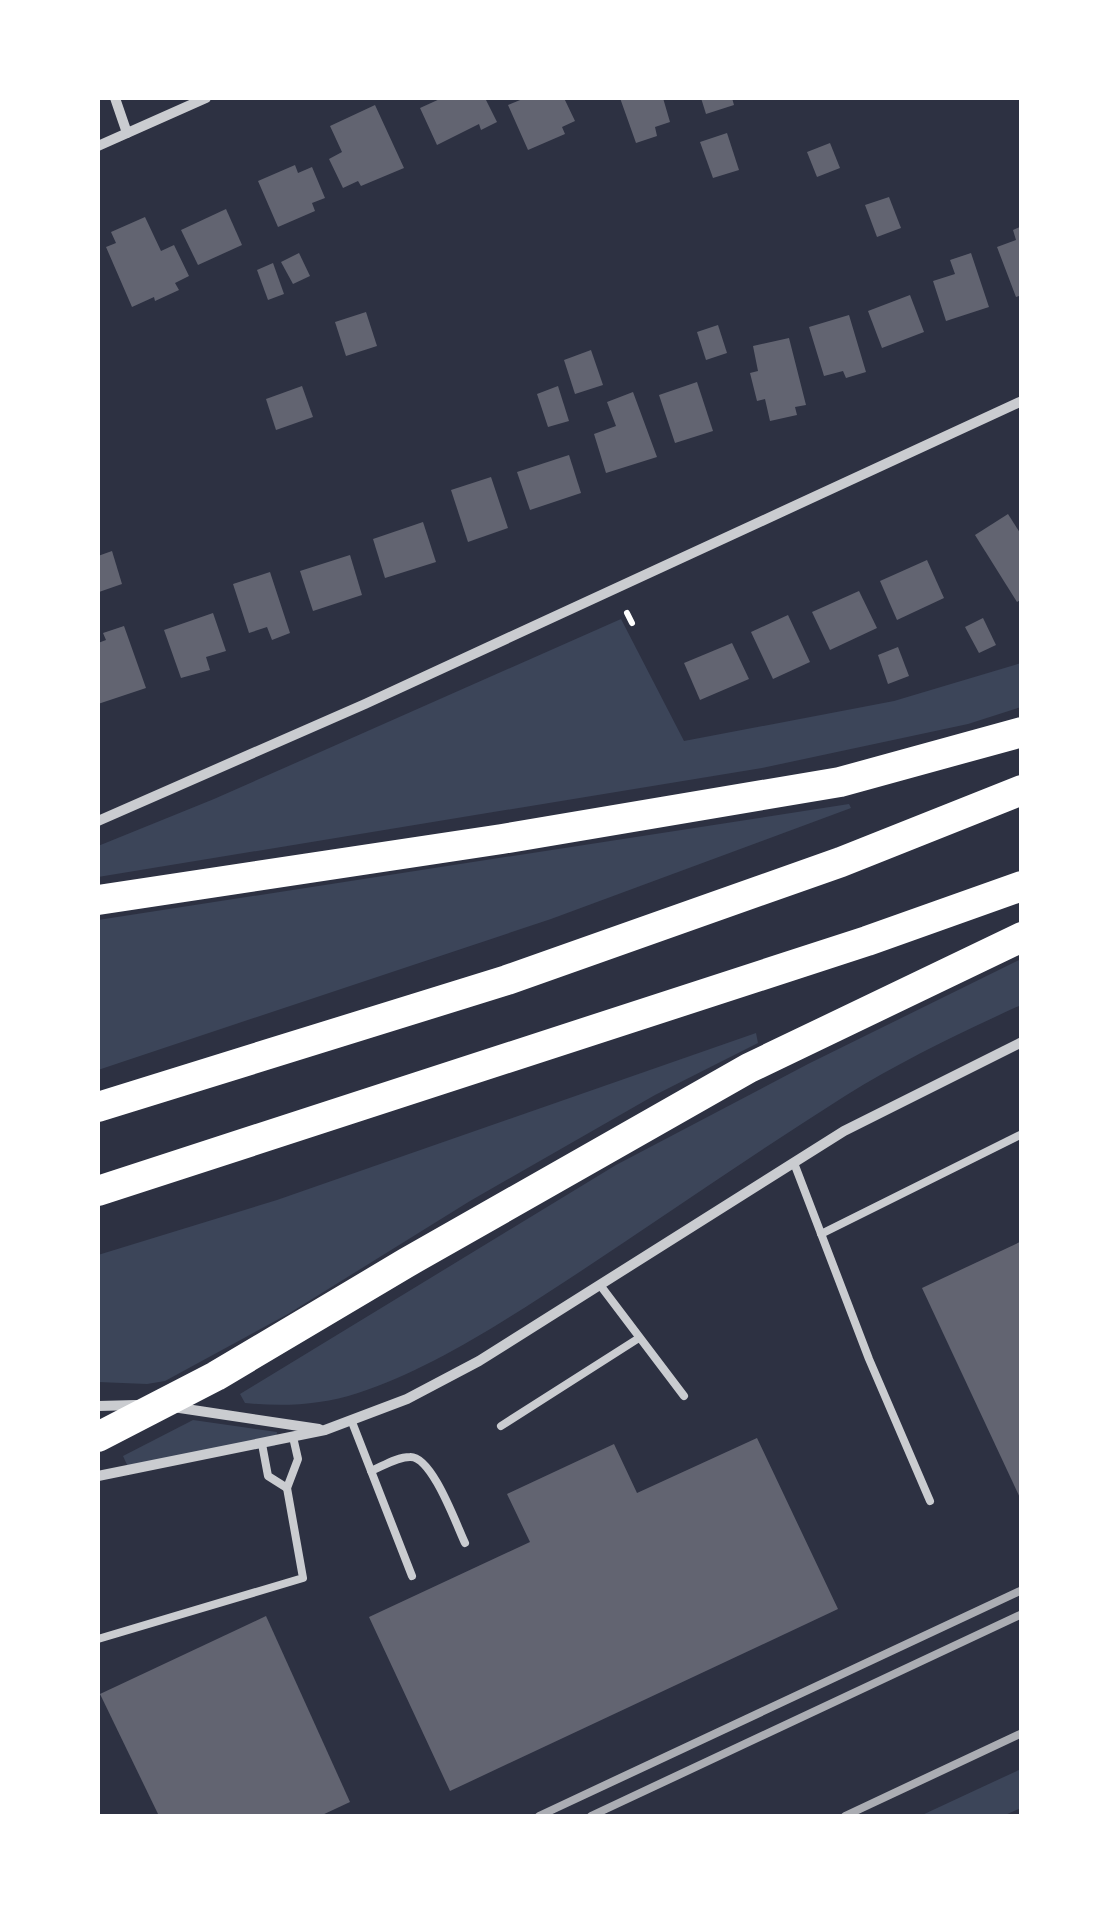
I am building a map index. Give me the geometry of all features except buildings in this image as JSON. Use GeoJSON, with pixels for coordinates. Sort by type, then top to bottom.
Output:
{"type":"FeatureCollection","features":[{"type":"Feature","properties":{"kind":"highway"},"geometry":{"type":"LineString","coordinates":[[98,900],[502,839],[840,782],[1022,732]]}},
{"type":"Feature","properties":{"kind":"highway"},"geometry":{"type":"LineString","coordinates":[[98,1108],[508,980],[841,862],[1022,790]]}},
{"type":"Feature","properties":{"kind":"highway"},"geometry":{"type":"LineString","coordinates":[[98,1192],[867,941],[1022,886]]}},
{"type":"Feature","properties":{"kind":"highway"},"geometry":{"type":"LineString","coordinates":[[98,1436],[163,1405],[749,1068],[1022,937]]}},
{"type":"Feature","properties":{"kind":"street"},"geometry":{"type":"LineString","coordinates":[[116,98],[127,133]]}},
{"type":"Feature","properties":{"kind":"street"},"geometry":{"type":"LineString","coordinates":[[98,146],[206,98]]}},
{"type":"Feature","properties":{"kind":"street"},"geometry":{"type":"LineString","coordinates":[[98,821],[366,704],[1022,401]]}},
{"type":"Feature","properties":{"kind":"street"},"geometry":{"type":"LineString","coordinates":[[98,1476],[325,1430],[407,1400],[479,1361],[844,1131],[1022,1042]]}},
{"type":"Feature","properties":{"kind":"street"},"geometry":{"type":"LineString","coordinates":[[98,1406],[163,1405],[325,1430]]}},
{"type":"Feature","properties":{"kind":"lane"},"geometry":{"type":"LineString","coordinates":[[821,1234],[1022,1134]]}},
{"type":"Feature","properties":{"kind":"lane"},"geometry":{"type":"LineString","coordinates":[[794,1163],[869,1359],[930,1500]]}},
{"type":"Feature","properties":{"kind":"lane"},"geometry":{"type":"LineString","coordinates":[[600,1286],[684,1396]]}},
{"type":"Feature","properties":{"kind":"lane"},"geometry":{"type":"LineString","coordinates":[[501,1426],[639,1338]]}},
{"type":"Feature","properties":{"kind":"lane"},"geometry":{"type":"LineString","coordinates":[[352,1422],[412,1576]]}},
{"type":"Feature","properties":{"kind":"lane"},"geometry":{"type":"LineString","coordinates":[[98,1638],[303,1578],[287,1488],[298,1459],[293,1437]]}},
{"type":"Feature","properties":{"kind":"lane"},"geometry":{"type":"LineString","coordinates":[[262,1444],[268,1476],[287,1488]]}},
{"type":"Feature","properties":{"kind":"lane"},"geometry":{"type":"LineString","coordinates":[[371,1471],[407,1456],[416,1457],[427,1466],[465,1544]]}},
{"type":"Feature","properties":{"kind":"path"},"geometry":{"type":"LineString","coordinates":[[628,614],[632,623]]}},
{"type":"Feature","properties":{"kind":"shaded area"},"geometry":{"type":"Polygon","coordinates":[[[621,619],[684,741],[894,701],[1021,663],[1021,707],[968,724],[762,768],[98,877],[98,846],[214,799],[621,619]]]}},
{"type":"Feature","properties":{"kind":"shaded area"},"geometry":{"type":"Polygon","coordinates":[[[849,804],[851,808],[551,919],[98,1070],[98,920],[849,804]]]}},
{"type":"Feature","properties":{"kind":"shaded area"},"geometry":{"type":"Polygon","coordinates":[[[1021,959],[1021,1005],[845,1096],[471,1340],[415,1370],[344,1397],[302,1404],[245,1403],[240,1394],[616,1165],[1021,959]]]}},
{"type":"Feature","properties":{"kind":"shaded area"},"geometry":{"type":"Polygon","coordinates":[[[756,1033],[758,1043],[655,1095],[470,1201],[288,1314],[165,1381],[98,1382],[98,1255],[277,1200],[756,1033]]]}},
{"type":"Feature","properties":{"kind":"shaded area"},"geometry":{"type":"Polygon","coordinates":[[[193,1420],[277,1432],[275,1446],[128,1467],[123,1456],[193,1420]]]}},
{"type":"Feature","properties":{"kind":"shaded area"},"geometry":{"type":"Polygon","coordinates":[[[1021,1769],[1021,1808],[1003,1816],[920,1816],[1021,1769]]]}},
{"type":"Feature","properties":{"kind":"railway"},"geometry":{"type":"LineString","coordinates":[[539,1816],[1022,1590]]}},
{"type":"Feature","properties":{"kind":"railway"},"geometry":{"type":"LineString","coordinates":[[591,1816],[1022,1614]]}},
{"type":"Feature","properties":{"kind":"railway"},"geometry":{"type":"LineString","coordinates":[[845,1816],[1022,1733]]}}]}
